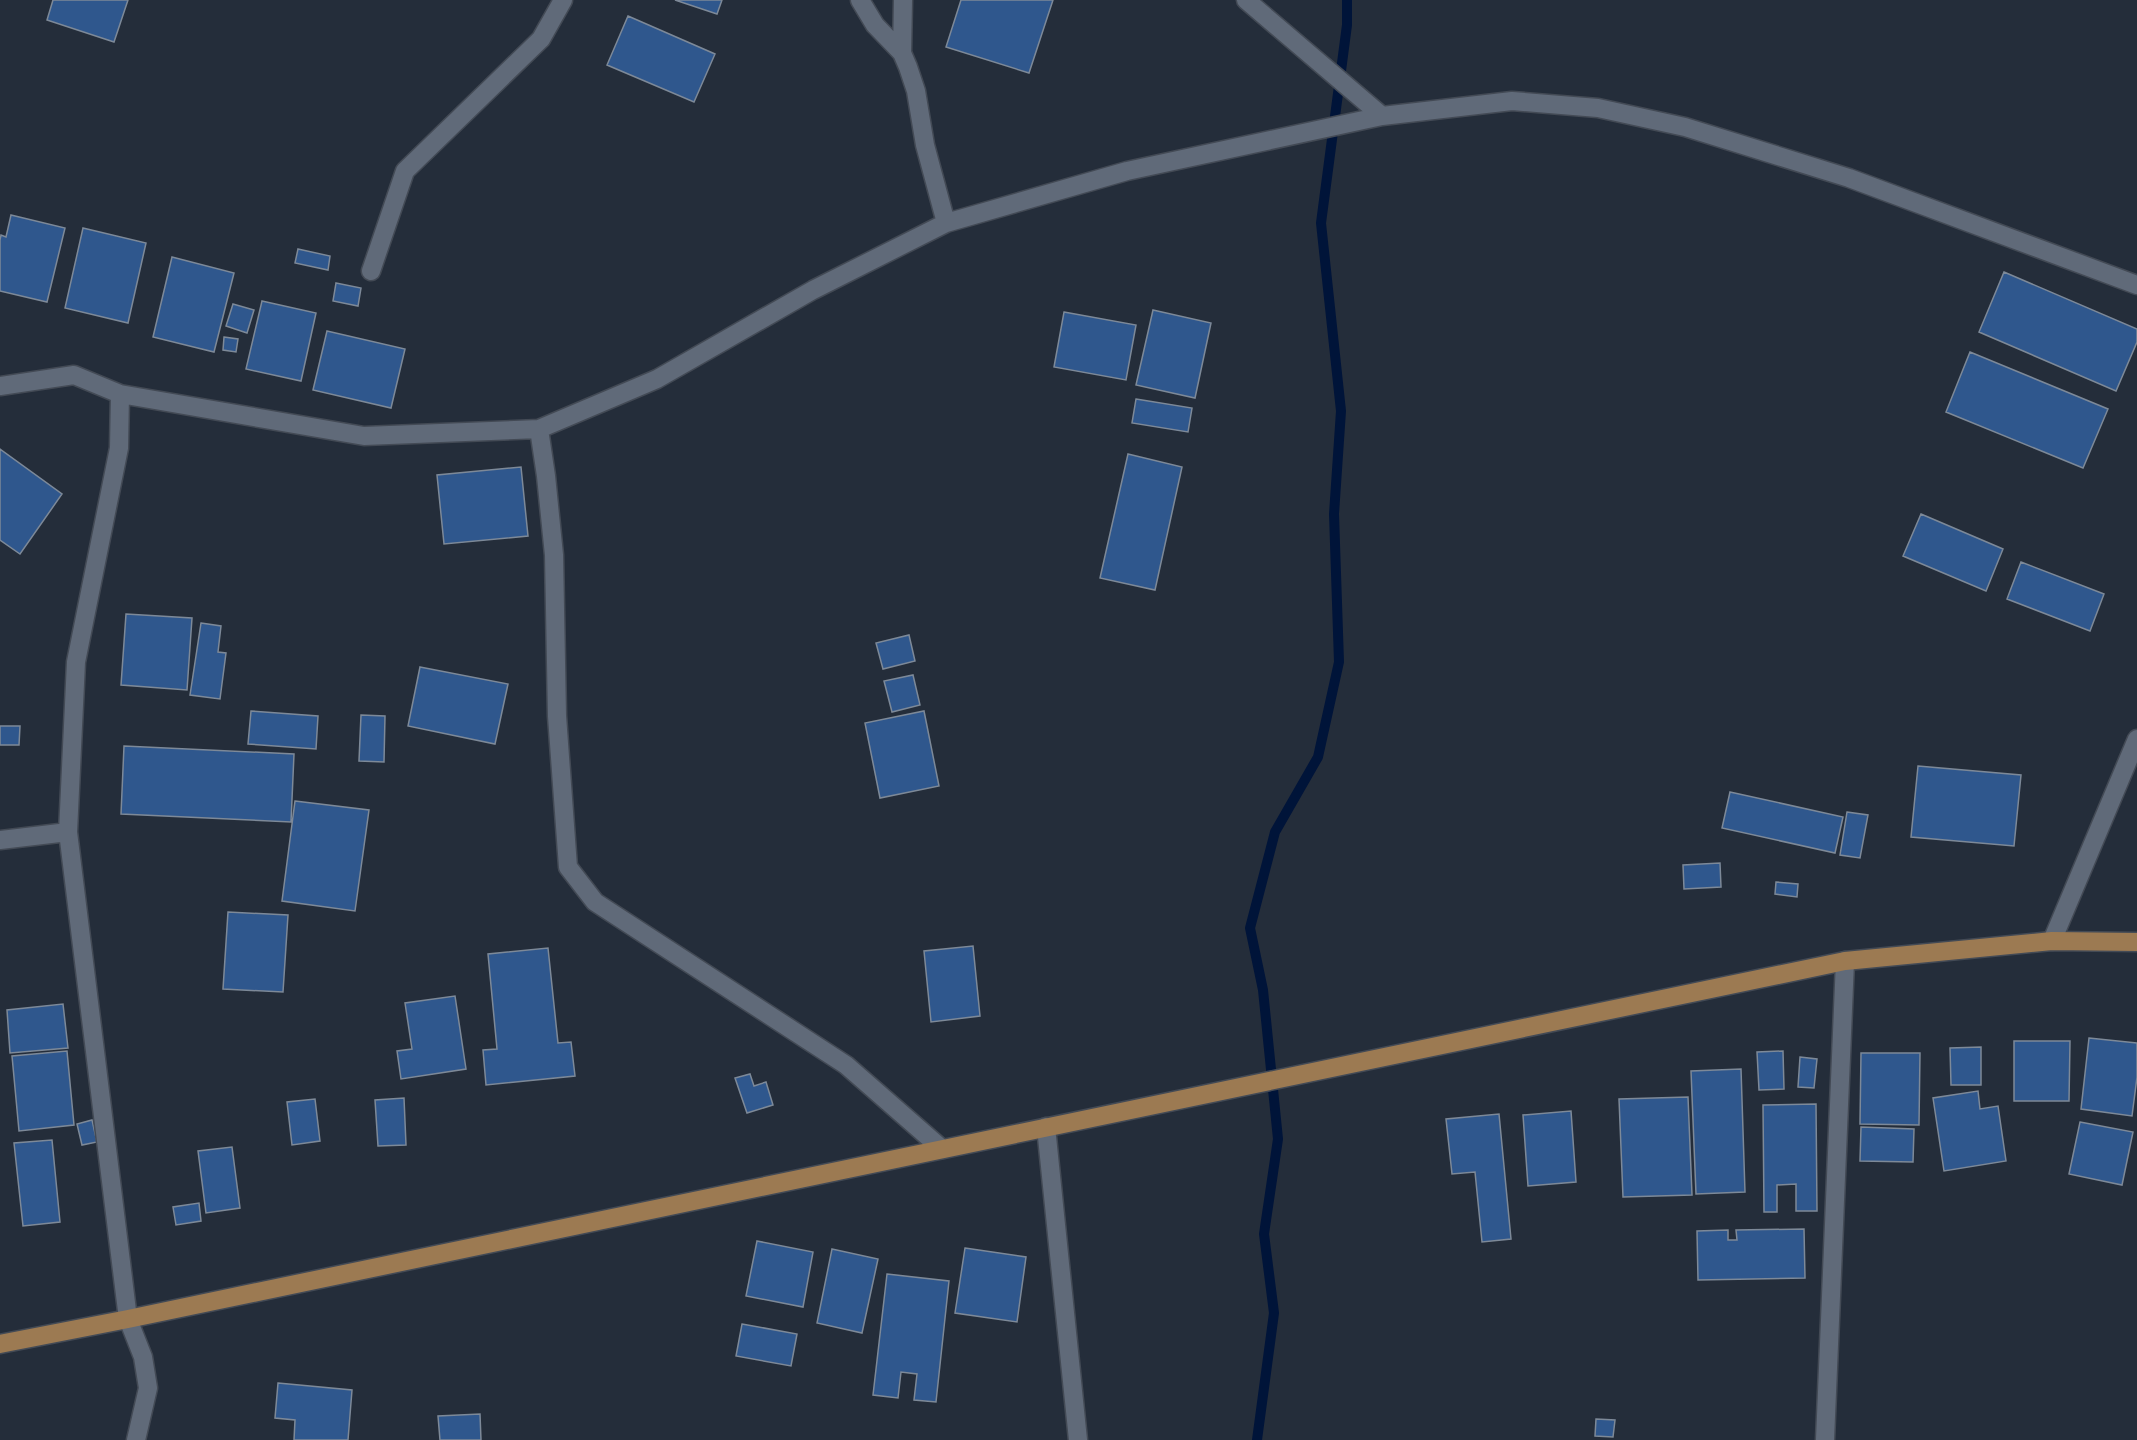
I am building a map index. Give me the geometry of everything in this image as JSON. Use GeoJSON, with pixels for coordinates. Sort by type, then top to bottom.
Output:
{"type":"FeatureCollection","features":[{"type":"Feature","properties":{"kind":"main road"},"geometry":{"type":"LineString","coordinates":[[0,1344],[1845,961],[2052,941],[2137,942]]}},
{"type":"Feature","properties":{"kind":"street"},"geometry":{"type":"LineString","coordinates":[[371,271],[405,171],[541,39],[563,0]]}},
{"type":"Feature","properties":{"kind":"street"},"geometry":{"type":"LineString","coordinates":[[860,0],[875,25],[902,53]]}},
{"type":"Feature","properties":{"kind":"street"},"geometry":{"type":"LineString","coordinates":[[903,0],[902,53],[916,91],[925,145],[946,223]]}},
{"type":"Feature","properties":{"kind":"street"},"geometry":{"type":"LineString","coordinates":[[1246,0],[1382,116]]}},
{"type":"Feature","properties":{"kind":"street"},"geometry":{"type":"LineString","coordinates":[[0,386],[74,375],[120,394],[364,436],[539,429],[657,379],[813,290],[946,223],[1126,171],[1382,116],[1512,101],[1598,108],[1685,127],[1849,178],[2137,285]]}},
{"type":"Feature","properties":{"kind":"street"},"geometry":{"type":"LineString","coordinates":[[120,394],[119,448],[76,663],[68,832],[128,1319],[143,1357],[148,1388],[136,1440]]}},
{"type":"Feature","properties":{"kind":"street"},"geometry":{"type":"LineString","coordinates":[[539,429],[554,555],[557,716],[568,867],[595,902],[846,1065],[942,1149]]}},
{"type":"Feature","properties":{"kind":"street"},"geometry":{"type":"LineString","coordinates":[[2052,941],[2137,739]]}},
{"type":"Feature","properties":{"kind":"street"},"geometry":{"type":"LineString","coordinates":[[0,840],[68,832]]}},
{"type":"Feature","properties":{"kind":"street"},"geometry":{"type":"LineString","coordinates":[[1824,1440],[1845,961]]}},
{"type":"Feature","properties":{"kind":"street"},"geometry":{"type":"LineString","coordinates":[[1046,1127],[1078,1440]]}},
{"type":"Feature","properties":{"kind":"building"},"geometry":{"type":"Polygon","coordinates":[[[53,0],[128,0],[114,42],[47,20],[53,0]]]}},
{"type":"Feature","properties":{"kind":"building"},"geometry":{"type":"Polygon","coordinates":[[[675,0],[722,0],[717,14],[675,0]]]}},
{"type":"Feature","properties":{"kind":"building"},"geometry":{"type":"Polygon","coordinates":[[[961,0],[1053,0],[1029,73],[946,47],[961,0]]]}},
{"type":"Feature","properties":{"kind":"building"},"geometry":{"type":"Polygon","coordinates":[[[628,16],[715,54],[694,102],[607,65],[628,16]]]}},
{"type":"Feature","properties":{"kind":"building"},"geometry":{"type":"Polygon","coordinates":[[[11,215],[65,228],[47,302],[0,291],[0,240],[1,235],[6,237],[11,215]]]}},
{"type":"Feature","properties":{"kind":"building"},"geometry":{"type":"Polygon","coordinates":[[[83,228],[146,243],[128,323],[65,308],[83,228]]]}},
{"type":"Feature","properties":{"kind":"building"},"geometry":{"type":"Polygon","coordinates":[[[298,249],[330,256],[328,270],[295,263],[298,249]]]}},
{"type":"Feature","properties":{"kind":"building"},"geometry":{"type":"Polygon","coordinates":[[[172,257],[234,273],[214,352],[153,337],[172,257]]]}},
{"type":"Feature","properties":{"kind":"building"},"geometry":{"type":"Polygon","coordinates":[[[2004,272],[2137,329],[2137,342],[2116,391],[1979,332],[2004,272]]]}},
{"type":"Feature","properties":{"kind":"building"},"geometry":{"type":"Polygon","coordinates":[[[336,283],[361,288],[358,306],[333,301],[336,283]]]}},
{"type":"Feature","properties":{"kind":"building"},"geometry":{"type":"Polygon","coordinates":[[[262,301],[316,313],[301,381],[246,369],[262,301]]]}},
{"type":"Feature","properties":{"kind":"building"},"geometry":{"type":"Polygon","coordinates":[[[233,304],[254,310],[247,333],[226,326],[233,304]]]}},
{"type":"Feature","properties":{"kind":"building"},"geometry":{"type":"Polygon","coordinates":[[[1153,310],[1211,323],[1195,398],[1136,385],[1153,310]]]}},
{"type":"Feature","properties":{"kind":"building"},"geometry":{"type":"Polygon","coordinates":[[[1064,312],[1136,325],[1126,380],[1054,367],[1064,312]]]}},
{"type":"Feature","properties":{"kind":"building"},"geometry":{"type":"Polygon","coordinates":[[[327,331],[405,349],[391,408],[313,390],[327,331]]]}},
{"type":"Feature","properties":{"kind":"building"},"geometry":{"type":"Polygon","coordinates":[[[224,337],[238,339],[236,352],[223,350],[224,337]]]}},
{"type":"Feature","properties":{"kind":"building"},"geometry":{"type":"Polygon","coordinates":[[[1970,352],[2108,409],[2083,468],[1946,412],[1970,352]]]}},
{"type":"Feature","properties":{"kind":"building"},"geometry":{"type":"Polygon","coordinates":[[[1136,399],[1192,408],[1188,432],[1132,423],[1136,399]]]}},
{"type":"Feature","properties":{"kind":"building"},"geometry":{"type":"Polygon","coordinates":[[[0,449],[62,494],[20,554],[0,540],[0,449]]]}},
{"type":"Feature","properties":{"kind":"building"},"geometry":{"type":"Polygon","coordinates":[[[1128,454],[1182,467],[1155,590],[1100,578],[1128,454]]]}},
{"type":"Feature","properties":{"kind":"building"},"geometry":{"type":"Polygon","coordinates":[[[521,467],[528,536],[444,544],[437,475],[521,467]]]}},
{"type":"Feature","properties":{"kind":"building"},"geometry":{"type":"Polygon","coordinates":[[[1921,514],[2003,549],[1986,591],[1903,556],[1921,514]]]}},
{"type":"Feature","properties":{"kind":"building"},"geometry":{"type":"Polygon","coordinates":[[[2021,562],[2104,594],[2090,631],[2007,599],[2021,562]]]}},
{"type":"Feature","properties":{"kind":"building"},"geometry":{"type":"Polygon","coordinates":[[[126,614],[192,618],[187,690],[121,685],[126,614]]]}},
{"type":"Feature","properties":{"kind":"building"},"geometry":{"type":"Polygon","coordinates":[[[201,623],[221,626],[218,652],[226,653],[220,699],[190,695],[201,623]]]}},
{"type":"Feature","properties":{"kind":"building"},"geometry":{"type":"Polygon","coordinates":[[[909,635],[915,661],[883,669],[876,643],[909,635]]]}},
{"type":"Feature","properties":{"kind":"building"},"geometry":{"type":"Polygon","coordinates":[[[420,667],[508,684],[495,744],[408,726],[420,667]]]}},
{"type":"Feature","properties":{"kind":"building"},"geometry":{"type":"Polygon","coordinates":[[[913,675],[920,705],[892,712],[884,681],[913,675]]]}},
{"type":"Feature","properties":{"kind":"building"},"geometry":{"type":"Polygon","coordinates":[[[251,711],[318,716],[316,749],[248,744],[251,711]]]}},
{"type":"Feature","properties":{"kind":"building"},"geometry":{"type":"Polygon","coordinates":[[[924,711],[939,786],[880,798],[865,723],[924,711]]]}},
{"type":"Feature","properties":{"kind":"building"},"geometry":{"type":"Polygon","coordinates":[[[361,715],[385,716],[384,762],[359,761],[361,715]]]}},
{"type":"Feature","properties":{"kind":"building"},"geometry":{"type":"Polygon","coordinates":[[[0,726],[20,726],[19,745],[0,745],[0,726]]]}},
{"type":"Feature","properties":{"kind":"building"},"geometry":{"type":"Polygon","coordinates":[[[124,746],[294,754],[291,822],[121,814],[124,746]]]}},
{"type":"Feature","properties":{"kind":"building"},"geometry":{"type":"Polygon","coordinates":[[[1918,766],[2021,775],[2014,846],[1911,837],[1918,766]]]}},
{"type":"Feature","properties":{"kind":"building"},"geometry":{"type":"Polygon","coordinates":[[[1730,792],[1843,817],[1835,853],[1722,828],[1730,792]]]}},
{"type":"Feature","properties":{"kind":"building"},"geometry":{"type":"Polygon","coordinates":[[[295,801],[369,810],[355,911],[282,901],[295,801]]]}},
{"type":"Feature","properties":{"kind":"building"},"geometry":{"type":"Polygon","coordinates":[[[1847,812],[1868,815],[1860,858],[1840,855],[1847,812]]]}},
{"type":"Feature","properties":{"kind":"building"},"geometry":{"type":"Polygon","coordinates":[[[1720,863],[1721,887],[1684,889],[1683,865],[1720,863]]]}},
{"type":"Feature","properties":{"kind":"building"},"geometry":{"type":"Polygon","coordinates":[[[1776,882],[1798,884],[1797,897],[1775,894],[1776,882]]]}},
{"type":"Feature","properties":{"kind":"building"},"geometry":{"type":"Polygon","coordinates":[[[228,912],[288,915],[283,992],[223,989],[228,912]]]}},
{"type":"Feature","properties":{"kind":"building"},"geometry":{"type":"Polygon","coordinates":[[[973,946],[980,1016],[931,1022],[924,951],[973,946]]]}},
{"type":"Feature","properties":{"kind":"building"},"geometry":{"type":"Polygon","coordinates":[[[548,948],[558,1043],[571,1042],[575,1076],[486,1085],[483,1050],[497,1049],[488,954],[548,948]]]}},
{"type":"Feature","properties":{"kind":"building"},"geometry":{"type":"Polygon","coordinates":[[[455,996],[466,1069],[401,1079],[397,1051],[412,1049],[405,1003],[455,996]]]}},
{"type":"Feature","properties":{"kind":"building"},"geometry":{"type":"Polygon","coordinates":[[[63,1004],[68,1048],[10,1053],[7,1010],[63,1004]]]}},
{"type":"Feature","properties":{"kind":"building"},"geometry":{"type":"Polygon","coordinates":[[[2089,1038],[2137,1043],[2137,1077],[2132,1116],[2081,1109],[2089,1038]]]}},
{"type":"Feature","properties":{"kind":"building"},"geometry":{"type":"Polygon","coordinates":[[[2014,1041],[2070,1041],[2069,1101],[2014,1101],[2014,1041]]]}},
{"type":"Feature","properties":{"kind":"building"},"geometry":{"type":"Polygon","coordinates":[[[1981,1047],[1981,1085],[1951,1085],[1950,1048],[1981,1047]]]}},
{"type":"Feature","properties":{"kind":"building"},"geometry":{"type":"Polygon","coordinates":[[[67,1051],[74,1125],[19,1131],[12,1056],[67,1051]]]}},
{"type":"Feature","properties":{"kind":"building"},"geometry":{"type":"Polygon","coordinates":[[[1783,1051],[1784,1089],[1759,1090],[1757,1052],[1783,1051]]]}},
{"type":"Feature","properties":{"kind":"building"},"geometry":{"type":"Polygon","coordinates":[[[1861,1053],[1920,1053],[1919,1125],[1860,1124],[1861,1053]]]}},
{"type":"Feature","properties":{"kind":"building"},"geometry":{"type":"Polygon","coordinates":[[[1800,1057],[1817,1059],[1814,1088],[1798,1087],[1800,1057]]]}},
{"type":"Feature","properties":{"kind":"building"},"geometry":{"type":"Polygon","coordinates":[[[1741,1069],[1745,1192],[1696,1194],[1691,1071],[1741,1069]]]}},
{"type":"Feature","properties":{"kind":"building"},"geometry":{"type":"Polygon","coordinates":[[[750,1074],[754,1086],[766,1082],[773,1105],[747,1113],[735,1078],[750,1074]]]}},
{"type":"Feature","properties":{"kind":"building"},"geometry":{"type":"Polygon","coordinates":[[[1978,1091],[1980,1109],[1998,1106],[2006,1161],[1944,1171],[1933,1098],[1978,1091]]]}},
{"type":"Feature","properties":{"kind":"building"},"geometry":{"type":"Polygon","coordinates":[[[1688,1097],[1692,1195],[1623,1197],[1619,1099],[1688,1097]]]}},
{"type":"Feature","properties":{"kind":"building"},"geometry":{"type":"Polygon","coordinates":[[[404,1098],[406,1145],[378,1146],[375,1100],[404,1098]]]}},
{"type":"Feature","properties":{"kind":"building"},"geometry":{"type":"Polygon","coordinates":[[[315,1099],[320,1141],[292,1145],[287,1102],[315,1099]]]}},
{"type":"Feature","properties":{"kind":"building"},"geometry":{"type":"Polygon","coordinates":[[[1816,1104],[1817,1211],[1796,1211],[1796,1184],[1777,1185],[1777,1212],[1764,1212],[1763,1105],[1816,1104]]]}},
{"type":"Feature","properties":{"kind":"building"},"geometry":{"type":"Polygon","coordinates":[[[1571,1111],[1576,1182],[1528,1186],[1523,1115],[1571,1111]]]}},
{"type":"Feature","properties":{"kind":"building"},"geometry":{"type":"Polygon","coordinates":[[[1499,1114],[1511,1239],[1482,1242],[1475,1172],[1452,1174],[1446,1119],[1499,1114]]]}},
{"type":"Feature","properties":{"kind":"building"},"geometry":{"type":"Polygon","coordinates":[[[92,1120],[97,1142],[82,1145],[77,1124],[92,1120]]]}},
{"type":"Feature","properties":{"kind":"building"},"geometry":{"type":"Polygon","coordinates":[[[2080,1122],[2133,1132],[2122,1185],[2069,1174],[2080,1122]]]}},
{"type":"Feature","properties":{"kind":"building"},"geometry":{"type":"Polygon","coordinates":[[[1861,1127],[1914,1129],[1913,1162],[1860,1161],[1861,1127]]]}},
{"type":"Feature","properties":{"kind":"building"},"geometry":{"type":"Polygon","coordinates":[[[52,1140],[60,1222],[23,1226],[14,1143],[52,1140]]]}},
{"type":"Feature","properties":{"kind":"building"},"geometry":{"type":"Polygon","coordinates":[[[232,1147],[240,1208],[206,1213],[198,1151],[232,1147]]]}},
{"type":"Feature","properties":{"kind":"building"},"geometry":{"type":"Polygon","coordinates":[[[199,1203],[201,1221],[176,1225],[173,1207],[199,1203]]]}},
{"type":"Feature","properties":{"kind":"building"},"geometry":{"type":"Polygon","coordinates":[[[1804,1229],[1805,1278],[1698,1280],[1697,1231],[1728,1230],[1728,1240],[1737,1240],[1736,1230],[1804,1229]]]}},
{"type":"Feature","properties":{"kind":"building"},"geometry":{"type":"Polygon","coordinates":[[[757,1241],[813,1252],[803,1307],[746,1296],[757,1241]]]}},
{"type":"Feature","properties":{"kind":"building"},"geometry":{"type":"Polygon","coordinates":[[[965,1248],[1026,1257],[1017,1322],[955,1313],[965,1248]]]}},
{"type":"Feature","properties":{"kind":"building"},"geometry":{"type":"Polygon","coordinates":[[[832,1249],[878,1259],[862,1333],[817,1323],[832,1249]]]}},
{"type":"Feature","properties":{"kind":"building"},"geometry":{"type":"Polygon","coordinates":[[[887,1274],[949,1281],[936,1402],[914,1400],[917,1374],[901,1372],[898,1398],[873,1395],[887,1274]]]}},
{"type":"Feature","properties":{"kind":"building"},"geometry":{"type":"Polygon","coordinates":[[[742,1324],[797,1334],[791,1366],[736,1356],[742,1324]]]}},
{"type":"Feature","properties":{"kind":"building"},"geometry":{"type":"Polygon","coordinates":[[[278,1383],[352,1390],[348,1440],[294,1440],[295,1420],[275,1418],[278,1383]]]}},
{"type":"Feature","properties":{"kind":"building"},"geometry":{"type":"Polygon","coordinates":[[[480,1414],[481,1440],[440,1440],[438,1416],[480,1414]]]}},
{"type":"Feature","properties":{"kind":"building"},"geometry":{"type":"Polygon","coordinates":[[[1596,1419],[1615,1420],[1613,1437],[1595,1436],[1596,1419]]]}},
{"type":"Feature","properties":{"kind":"waterway"},"geometry":{"type":"LineString","coordinates":[[1257,1440],[1274,1313],[1264,1234],[1278,1139],[1263,990],[1250,928],[1275,832],[1318,757],[1339,662],[1334,514],[1341,411],[1321,223],[1347,25],[1347,0]]}}]}
